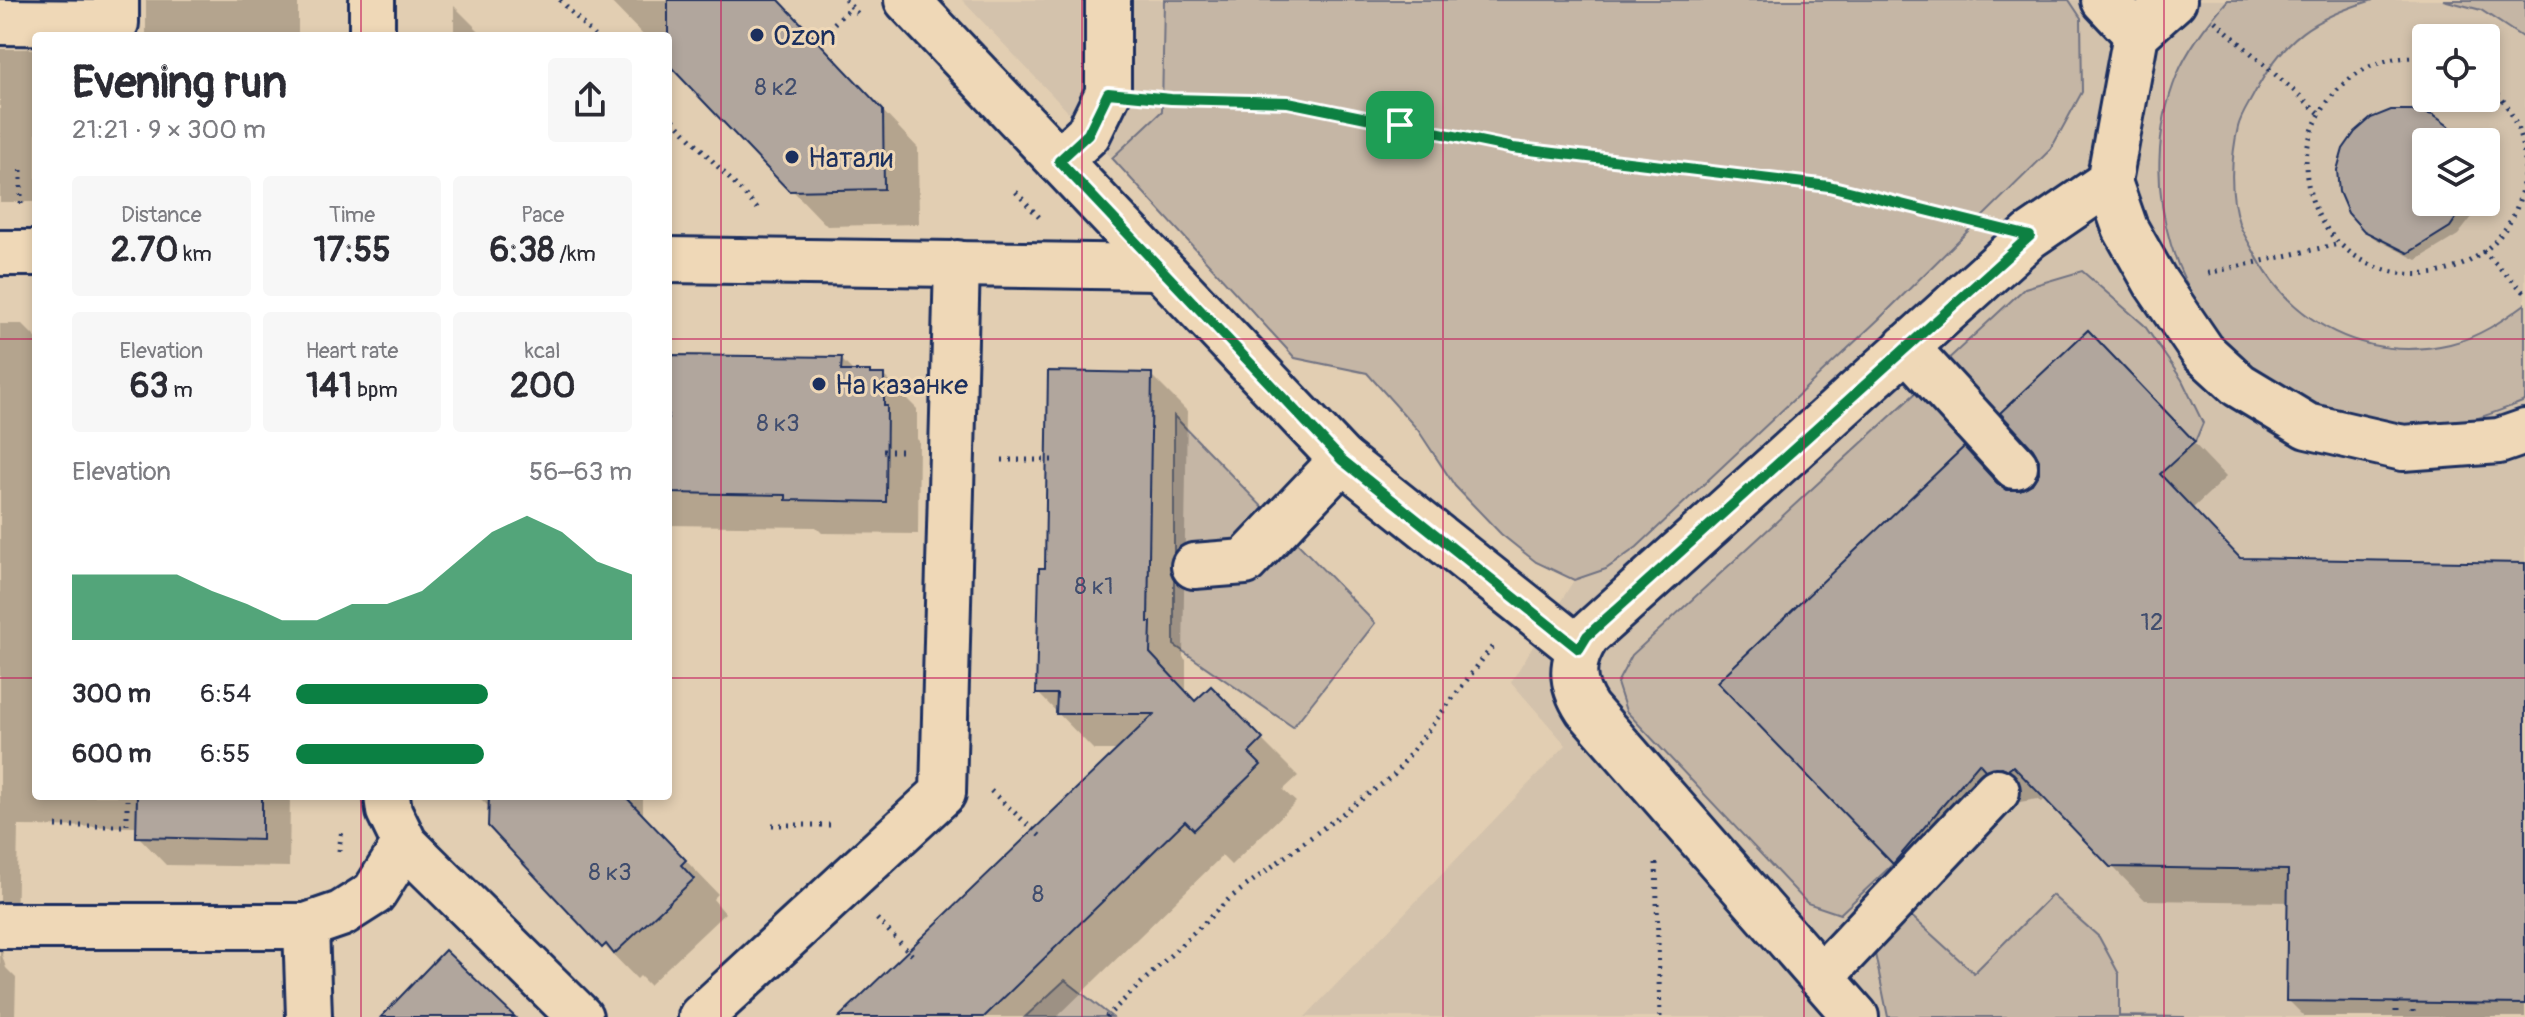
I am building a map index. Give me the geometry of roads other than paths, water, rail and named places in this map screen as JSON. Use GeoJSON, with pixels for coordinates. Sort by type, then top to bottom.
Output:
{"type":"FeatureCollection","features":[{"type":"Feature","properties":{"kind":"lane"},"geometry":{"type":"LineString","coordinates":[[0,22],[116,23],[116,0]]}},
{"type":"Feature","properties":{"kind":"lane"},"geometry":{"type":"LineString","coordinates":[[372,0],[372,32]]}},
{"type":"Feature","properties":{"kind":"lane"},"geometry":{"type":"LineString","coordinates":[[907,0],[1342,460],[1579,649]]}},
{"type":"Feature","properties":{"kind":"lane"},"geometry":{"type":"LineString","coordinates":[[1059,161],[1088,134],[1108,93],[1108,0]]}},
{"type":"Feature","properties":{"kind":"lane"},"geometry":{"type":"LineString","coordinates":[[2104,0],[2136,34]]}},
{"type":"Feature","properties":{"kind":"lane"},"geometry":{"type":"LineString","coordinates":[[2136,34],[2193,9]]}},
{"type":"Feature","properties":{"kind":"lane"},"geometry":{"type":"LineString","coordinates":[[2136,34],[2109,182],[2125,228],[2156,283],[2203,352],[2239,385],[2307,426],[2403,448],[2499,441],[2525,432]]}},
{"type":"Feature","properties":{"kind":"lane"},"geometry":{"type":"LineString","coordinates":[[1856,1017],[1587,709],[1573,680],[1574,664],[1587,636],[1906,347],[2030,236],[2109,182]]}},
{"type":"Feature","properties":{"kind":"lane"},"geometry":{"type":"LineString","coordinates":[[0,253],[32,253]]}},
{"type":"Feature","properties":{"kind":"lane"},"geometry":{"type":"LineString","coordinates":[[672,260],[1159,267]]}},
{"type":"Feature","properties":{"kind":"lane"},"geometry":{"type":"LineString","coordinates":[[701,1017],[943,793],[957,263]]}},
{"type":"Feature","properties":{"kind":"lane"},"geometry":{"type":"LineString","coordinates":[[1906,347],[2015,466]]}},
{"type":"Feature","properties":{"kind":"lane"},"geometry":{"type":"LineString","coordinates":[[1194,566],[1245,562],[1342,460]]}},
{"type":"Feature","properties":{"kind":"lane"},"geometry":{"type":"LineString","coordinates":[[1821,977],[1997,791]]}},
{"type":"Feature","properties":{"kind":"lane"},"geometry":{"type":"LineString","coordinates":[[388,800],[389,811],[405,844],[580,1017]]}},
{"type":"Feature","properties":{"kind":"lane"},"geometry":{"type":"LineString","coordinates":[[0,926],[306,926],[341,914],[374,893],[405,844]]}},
{"type":"Feature","properties":{"kind":"lane"},"geometry":{"type":"LineString","coordinates":[[306,926],[309,1017]]}},
{"type":"Feature","properties":{"kind":"place","name":"Ozon"},"geometry":{"type":"Point","coordinates":[757,35]}},
{"type":"Feature","properties":{"kind":"place","name":"Натали"},"geometry":{"type":"Point","coordinates":[792,157]}},
{"type":"Feature","properties":{"kind":"place","name":"На казанке"},"geometry":{"type":"Point","coordinates":[819,384]}}]}
